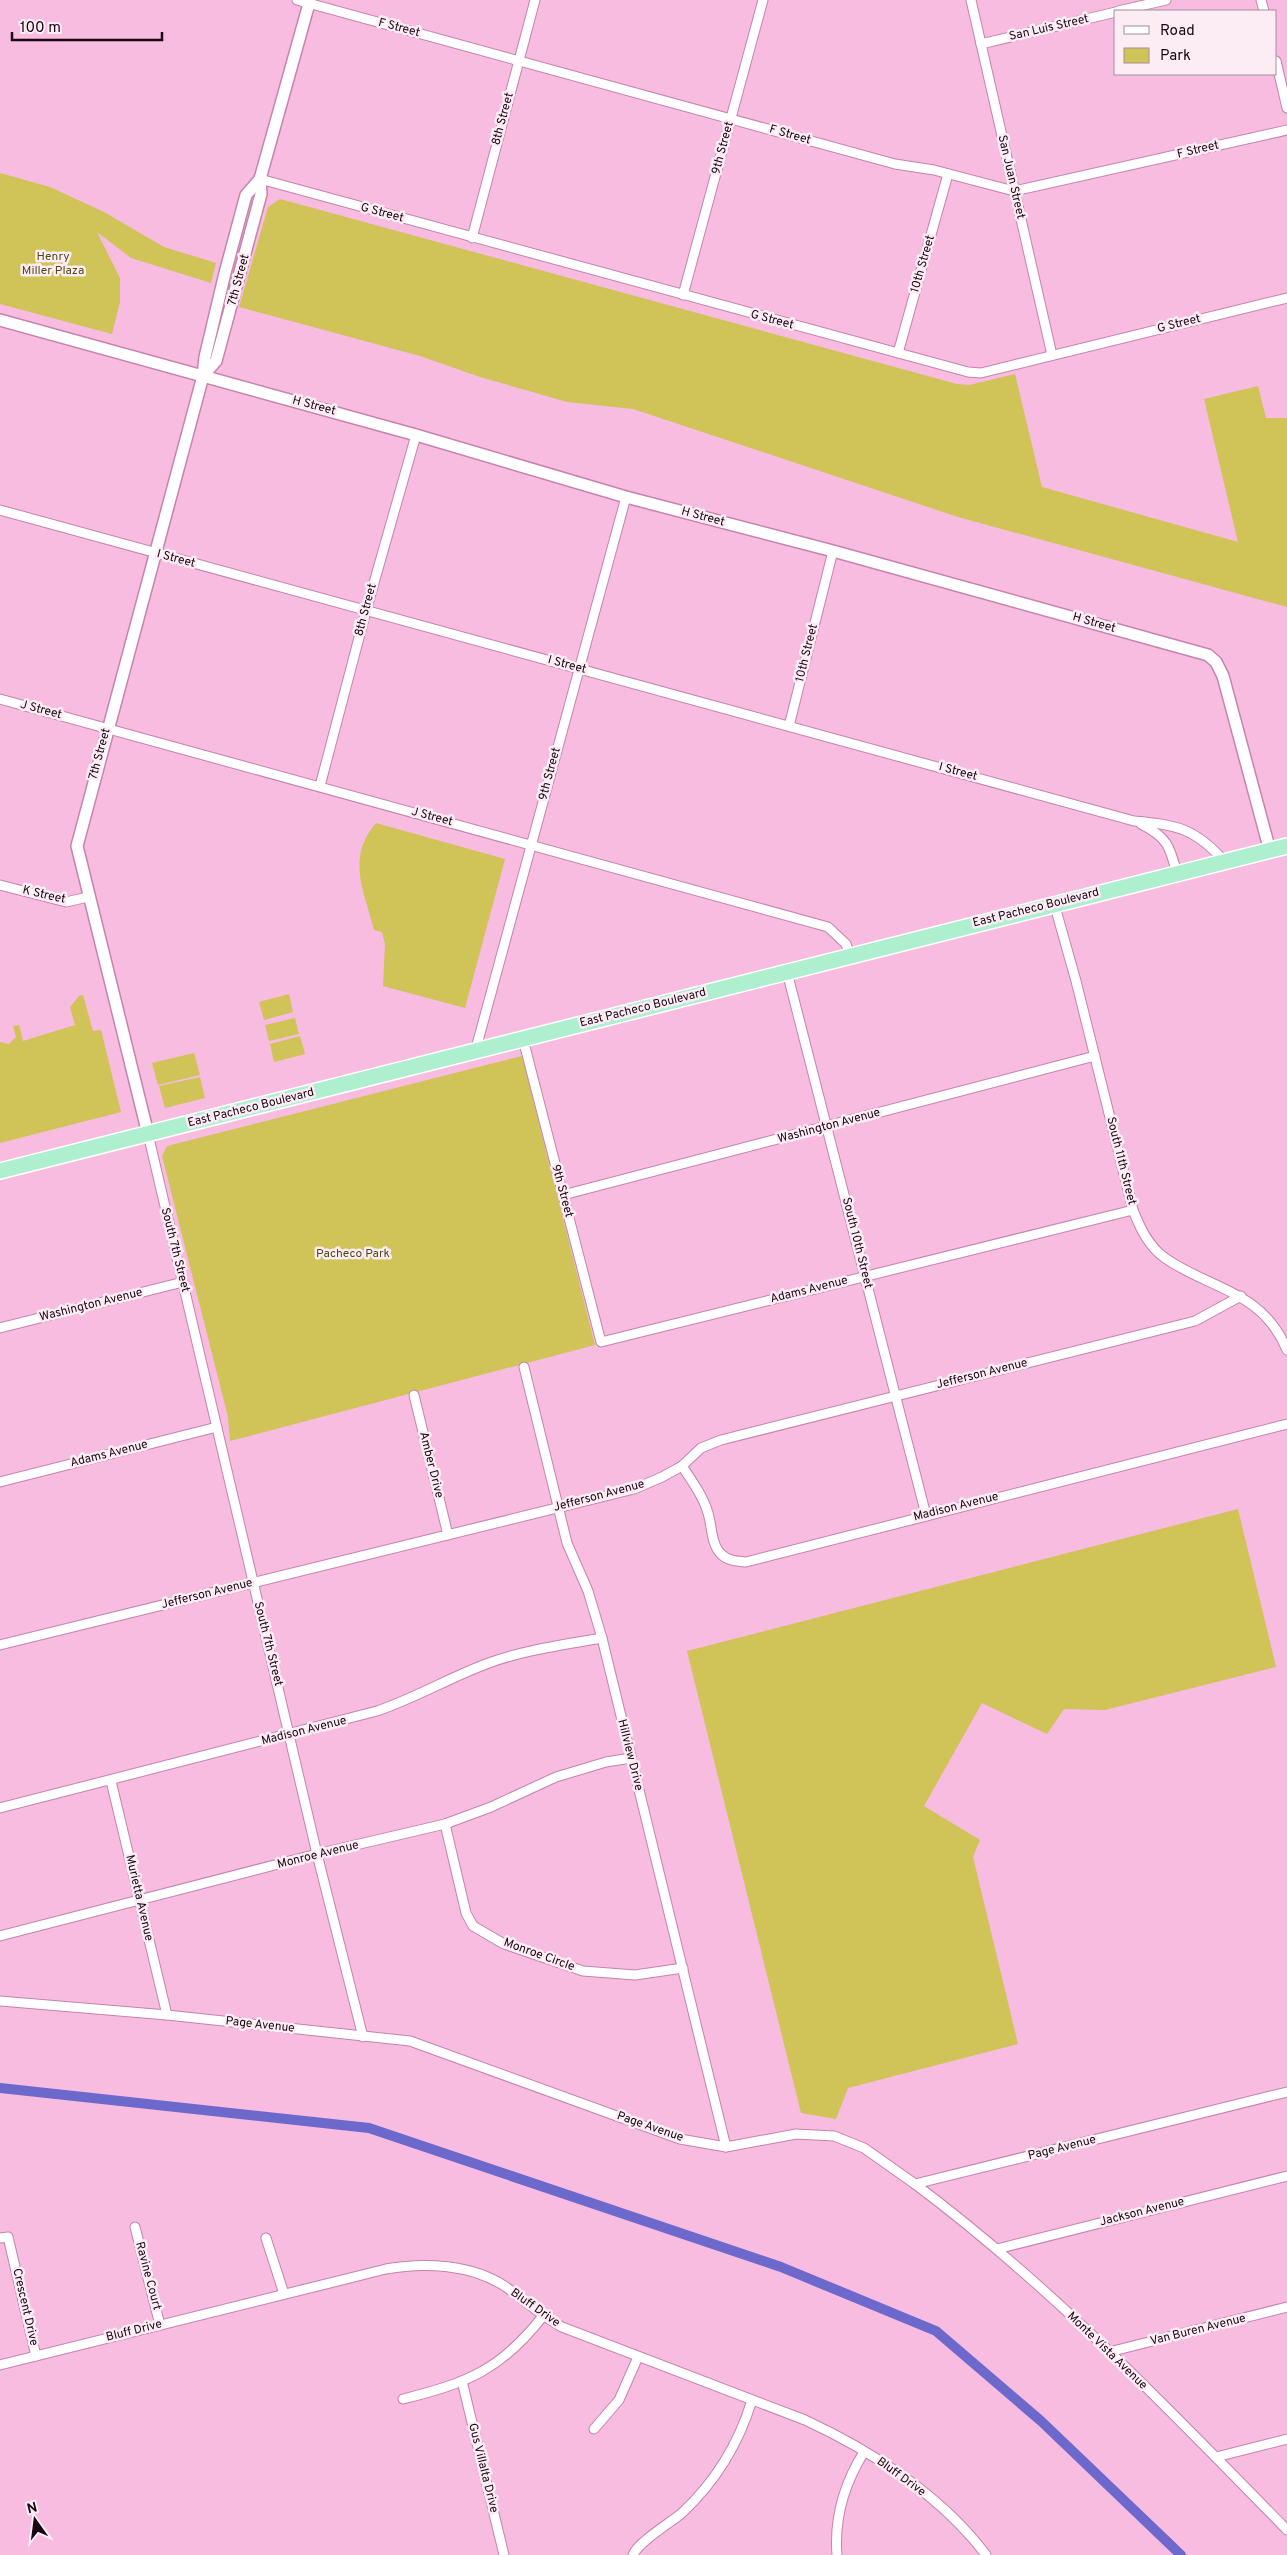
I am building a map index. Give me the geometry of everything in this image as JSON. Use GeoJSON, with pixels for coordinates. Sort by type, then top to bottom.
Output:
{"type":"FeatureCollection","features":[{"type":"Feature","properties":{"kind":"highway","name":"East Pacheco Boulevard"},"geometry":{"type":"LineString","coordinates":[[0,1171],[475,1052],[1054,903],[1287,846]]}},
{"type":"Feature","properties":{"kind":"street","name":"F Street"},"geometry":{"type":"LineString","coordinates":[[297,0],[895,164],[948,174],[1014,191],[1287,130]]}},
{"type":"Feature","properties":{"kind":"street","name":"8th Street"},"geometry":{"type":"LineString","coordinates":[[472,238],[535,0]]}},
{"type":"Feature","properties":{"kind":"street","name":"9th Street"},"geometry":{"type":"LineString","coordinates":[[683,295],[763,0]]}},
{"type":"Feature","properties":{"kind":"street","name":"San Juan Street"},"geometry":{"type":"LineString","coordinates":[[971,0],[1052,355]]}},
{"type":"Feature","properties":{"kind":"street","name":"San Luis Street"},"geometry":{"type":"LineString","coordinates":[[1125,10],[1166,0]]}},
{"type":"Feature","properties":{"kind":"street","name":"7th Street"},"geometry":{"type":"LineString","coordinates":[[148,1134],[88,898],[77,846],[106,728],[203,376],[205,357],[222,282],[246,195],[260,179],[309,2]]}},
{"type":"Feature","properties":{"kind":"street","name":"San Luis Street"},"geometry":{"type":"LineString","coordinates":[[981,44],[1114,13]]}},
{"type":"Feature","properties":{"kind":"street"},"geometry":{"type":"LineString","coordinates":[[1277,65],[1287,108]]}},
{"type":"Feature","properties":{"kind":"street","name":"10th Street"},"geometry":{"type":"LineString","coordinates":[[898,353],[948,174]]}},
{"type":"Feature","properties":{"kind":"street","name":"G Street"},"geometry":{"type":"LineString","coordinates":[[260,179],[968,372],[981,373],[1287,298]]}},
{"type":"Feature","properties":{"kind":"street","name":"H Street"},"geometry":{"type":"LineString","coordinates":[[0,320],[416,435],[626,497],[834,551],[1208,655],[1216,662],[1223,676],[1270,850]]}},
{"type":"Feature","properties":{"kind":"street","name":"8th Street"},"geometry":{"type":"LineString","coordinates":[[320,786],[366,611],[416,435]]}},
{"type":"Feature","properties":{"kind":"street","name":"9th Street"},"geometry":{"type":"LineString","coordinates":[[475,1052],[626,497]]}},
{"type":"Feature","properties":{"kind":"street","name":"I Street"},"geometry":{"type":"LineString","coordinates":[[0,510],[1134,820],[1168,824],[1200,836],[1225,862]]}},
{"type":"Feature","properties":{"kind":"street","name":"10th Street"},"geometry":{"type":"LineString","coordinates":[[789,726],[834,551]]}},
{"type":"Feature","properties":{"kind":"street","name":"J Street"},"geometry":{"type":"LineString","coordinates":[[0,699],[828,927],[846,944],[850,955]]}},
{"type":"Feature","properties":{"kind":"street","name":"I Street"},"geometry":{"type":"LineString","coordinates":[[1134,820],[1158,833],[1166,840],[1177,874]]}},
{"type":"Feature","properties":{"kind":"street","name":"K Street"},"geometry":{"type":"LineString","coordinates":[[0,885],[66,902],[88,898]]}},
{"type":"Feature","properties":{"kind":"street","name":"South 11th Street"},"geometry":{"type":"LineString","coordinates":[[1054,903],[1095,1056],[1133,1210],[1149,1242],[1165,1258],[1242,1296],[1272,1322],[1287,1350]]}},
{"type":"Feature","properties":{"kind":"street","name":"South 10th Street"},"geometry":{"type":"LineString","coordinates":[[787,972],[926,1515]]}},
{"type":"Feature","properties":{"kind":"street","name":"9th Street"},"geometry":{"type":"LineString","coordinates":[[523,1039],[601,1342]]}},
{"type":"Feature","properties":{"kind":"street","name":"Washington Avenue"},"geometry":{"type":"LineString","coordinates":[[563,1195],[1095,1056]]}},
{"type":"Feature","properties":{"kind":"street","name":"South 7th Street"},"geometry":{"type":"LineString","coordinates":[[148,1134],[253,1583],[363,2037]]}},
{"type":"Feature","properties":{"kind":"street","name":"Adams Avenue"},"geometry":{"type":"LineString","coordinates":[[601,1342],[1133,1210]]}},
{"type":"Feature","properties":{"kind":"street","name":"Washington Avenue"},"geometry":{"type":"LineString","coordinates":[[0,1328],[183,1282]]}},
{"type":"Feature","properties":{"kind":"street","name":"Jefferson Avenue"},"geometry":{"type":"LineString","coordinates":[[0,1646],[634,1488],[662,1478],[682,1466],[701,1448],[721,1440],[1195,1321],[1242,1296]]}},
{"type":"Feature","properties":{"kind":"street","name":"Hillview Drive"},"geometry":{"type":"LineString","coordinates":[[524,1367],[567,1543],[588,1591],[602,1638],[726,2147]]}},
{"type":"Feature","properties":{"kind":"street","name":"Amber Drive"},"geometry":{"type":"LineString","coordinates":[[414,1395],[448,1535]]}},
{"type":"Feature","properties":{"kind":"street","name":"Madison Avenue"},"geometry":{"type":"LineString","coordinates":[[682,1466],[697,1488],[708,1513],[714,1539],[720,1554],[730,1560],[746,1562],[1287,1424]]}},
{"type":"Feature","properties":{"kind":"street","name":"Adams Avenue"},"geometry":{"type":"LineString","coordinates":[[0,1482],[217,1427]]}},
{"type":"Feature","properties":{"kind":"street","name":"Madison Avenue"},"geometry":{"type":"LineString","coordinates":[[0,1808],[111,1781],[377,1711],[414,1698],[485,1664],[508,1656],[602,1638]]}},
{"type":"Feature","properties":{"kind":"street","name":"Monroe Avenue"},"geometry":{"type":"LineString","coordinates":[[0,1936],[139,1902],[318,1854],[445,1824],[491,1807],[564,1774],[606,1762],[631,1758]]}},
{"type":"Feature","properties":{"kind":"street","name":"Murietta Avenue"},"geometry":{"type":"LineString","coordinates":[[111,1781],[167,2015]]}},
{"type":"Feature","properties":{"kind":"street","name":"Monroe Circle"},"geometry":{"type":"LineString","coordinates":[[445,1824],[466,1913],[473,1926],[504,1944],[583,1971],[635,1975],[683,1968]]}},
{"type":"Feature","properties":{"kind":"street","name":"Page Avenue"},"geometry":{"type":"LineString","coordinates":[[0,2000],[167,2015],[410,2041],[680,2139],[726,2147],[796,2134],[834,2136],[864,2148],[915,2184],[1287,2092]]}},
{"type":"Feature","properties":{"kind":"street","name":"Jackson Avenue"},"geometry":{"type":"LineString","coordinates":[[997,2249],[1287,2176]]}},
{"type":"Feature","properties":{"kind":"street","name":"Monte Vista Avenue"},"geometry":{"type":"LineString","coordinates":[[915,2184],[997,2249],[1108,2352],[1216,2457],[1287,2530]]}},
{"type":"Feature","properties":{"kind":"street","name":"Ravine Court"},"geometry":{"type":"LineString","coordinates":[[135,2227],[160,2325]]}},
{"type":"Feature","properties":{"kind":"street","name":"Crescent Drive"},"geometry":{"type":"LineString","coordinates":[[0,2238],[8,2236],[36,2356]]}},
{"type":"Feature","properties":{"kind":"street"},"geometry":{"type":"LineString","coordinates":[[266,2238],[284,2294]]}},
{"type":"Feature","properties":{"kind":"street","name":"Bluff Drive"},"geometry":{"type":"LineString","coordinates":[[0,2366],[402,2266],[439,2266],[475,2273],[495,2281],[543,2316],[562,2327],[805,2420],[864,2452],[926,2495],[959,2524],[986,2555]]}},
{"type":"Feature","properties":{"kind":"street","name":"Van Buren Avenue"},"geometry":{"type":"LineString","coordinates":[[1108,2352],[1287,2307]]}},
{"type":"Feature","properties":{"kind":"street"},"geometry":{"type":"LineString","coordinates":[[403,2399],[443,2389],[480,2373],[512,2352],[543,2316]]}},
{"type":"Feature","properties":{"kind":"street"},"geometry":{"type":"LineString","coordinates":[[594,2429],[619,2400],[638,2357]]}},
{"type":"Feature","properties":{"kind":"street","name":"Gus Villalta Drive"},"geometry":{"type":"LineString","coordinates":[[462,2381],[504,2555]]}},
{"type":"Feature","properties":{"kind":"street"},"geometry":{"type":"LineString","coordinates":[[634,2555],[635,2550],[643,2543],[682,2513],[714,2478],[739,2435],[752,2400]]}},
{"type":"Feature","properties":{"kind":"street"},"geometry":{"type":"LineString","coordinates":[[1216,2457],[1287,2439]]}},
{"type":"Feature","properties":{"kind":"street"},"geometry":{"type":"LineString","coordinates":[[837,2555],[836,2530],[840,2504],[850,2477],[864,2452]]}},
{"type":"Feature","properties":{"kind":"green space","name":"Henry Miller Plaza"},"geometry":{"type":"Polygon","coordinates":[[[0,173],[50,187],[104,212],[164,247],[216,263],[211,283],[131,258],[97,232],[120,278],[120,302],[112,334],[0,304],[0,173]]]}},
{"type":"Feature","properties":{"kind":"green space"},"geometry":{"type":"Polygon","coordinates":[[[280,199],[957,384],[969,385],[1015,374],[1042,487],[1238,542],[1204,399],[1258,386],[1266,418],[1287,418],[1287,607],[958,517],[633,409],[567,402],[480,377],[420,356],[239,307],[268,207],[280,199]]]}},
{"type":"Feature","properties":{"kind":"green space"},"geometry":{"type":"Polygon","coordinates":[[[376,823],[505,859],[465,1008],[383,986],[385,944],[382,932],[374,930],[360,875],[362,849],[367,836],[376,823]]]}},
{"type":"Feature","properties":{"kind":"green space"},"geometry":{"type":"Polygon","coordinates":[[[289,994],[293,1012],[264,1020],[259,1002],[289,994]]]}},
{"type":"Feature","properties":{"kind":"green space"},"geometry":{"type":"Polygon","coordinates":[[[83,995],[93,1031],[101,1030],[121,1112],[0,1143],[0,1042],[9,1044],[16,1037],[13,1026],[19,1025],[23,1041],[75,1025],[70,1007],[79,996],[83,995]]]}},
{"type":"Feature","properties":{"kind":"green space"},"geometry":{"type":"Polygon","coordinates":[[[295,1018],[299,1034],[269,1041],[265,1025],[295,1018]]]}},
{"type":"Feature","properties":{"kind":"green space"},"geometry":{"type":"Polygon","coordinates":[[[300,1036],[305,1054],[274,1062],[270,1044],[300,1036]]]}},
{"type":"Feature","properties":{"kind":"green space"},"geometry":{"type":"Polygon","coordinates":[[[194,1053],[200,1075],[158,1085],[152,1063],[194,1053]]]}},
{"type":"Feature","properties":{"kind":"green space","name":"Pacheco Park"},"geometry":{"type":"Polygon","coordinates":[[[522,1056],[595,1345],[230,1441],[228,1417],[162,1156],[167,1146],[522,1056]]]}},
{"type":"Feature","properties":{"kind":"green space"},"geometry":{"type":"Polygon","coordinates":[[[200,1077],[205,1098],[165,1108],[159,1086],[200,1077]]]}},
{"type":"Feature","properties":{"kind":"green space"},"geometry":{"type":"Polygon","coordinates":[[[1238,1509],[1276,1667],[1105,1710],[1064,1709],[1047,1734],[982,1703],[924,1806],[980,1840],[973,1857],[1018,2044],[848,2088],[836,2119],[801,2113],[687,1651],[1238,1509]]]}},
{"type":"Feature","properties":{"kind":"waterway"},"geometry":{"type":"LineString","coordinates":[[0,2088],[369,2128],[781,2267],[936,2331],[1041,2421],[1181,2555]]}},
{"type":"Feature","properties":{"kind":"waterway"},"geometry":{"type":"LineString","coordinates":[[829,2285],[836,2288]]}}]}
